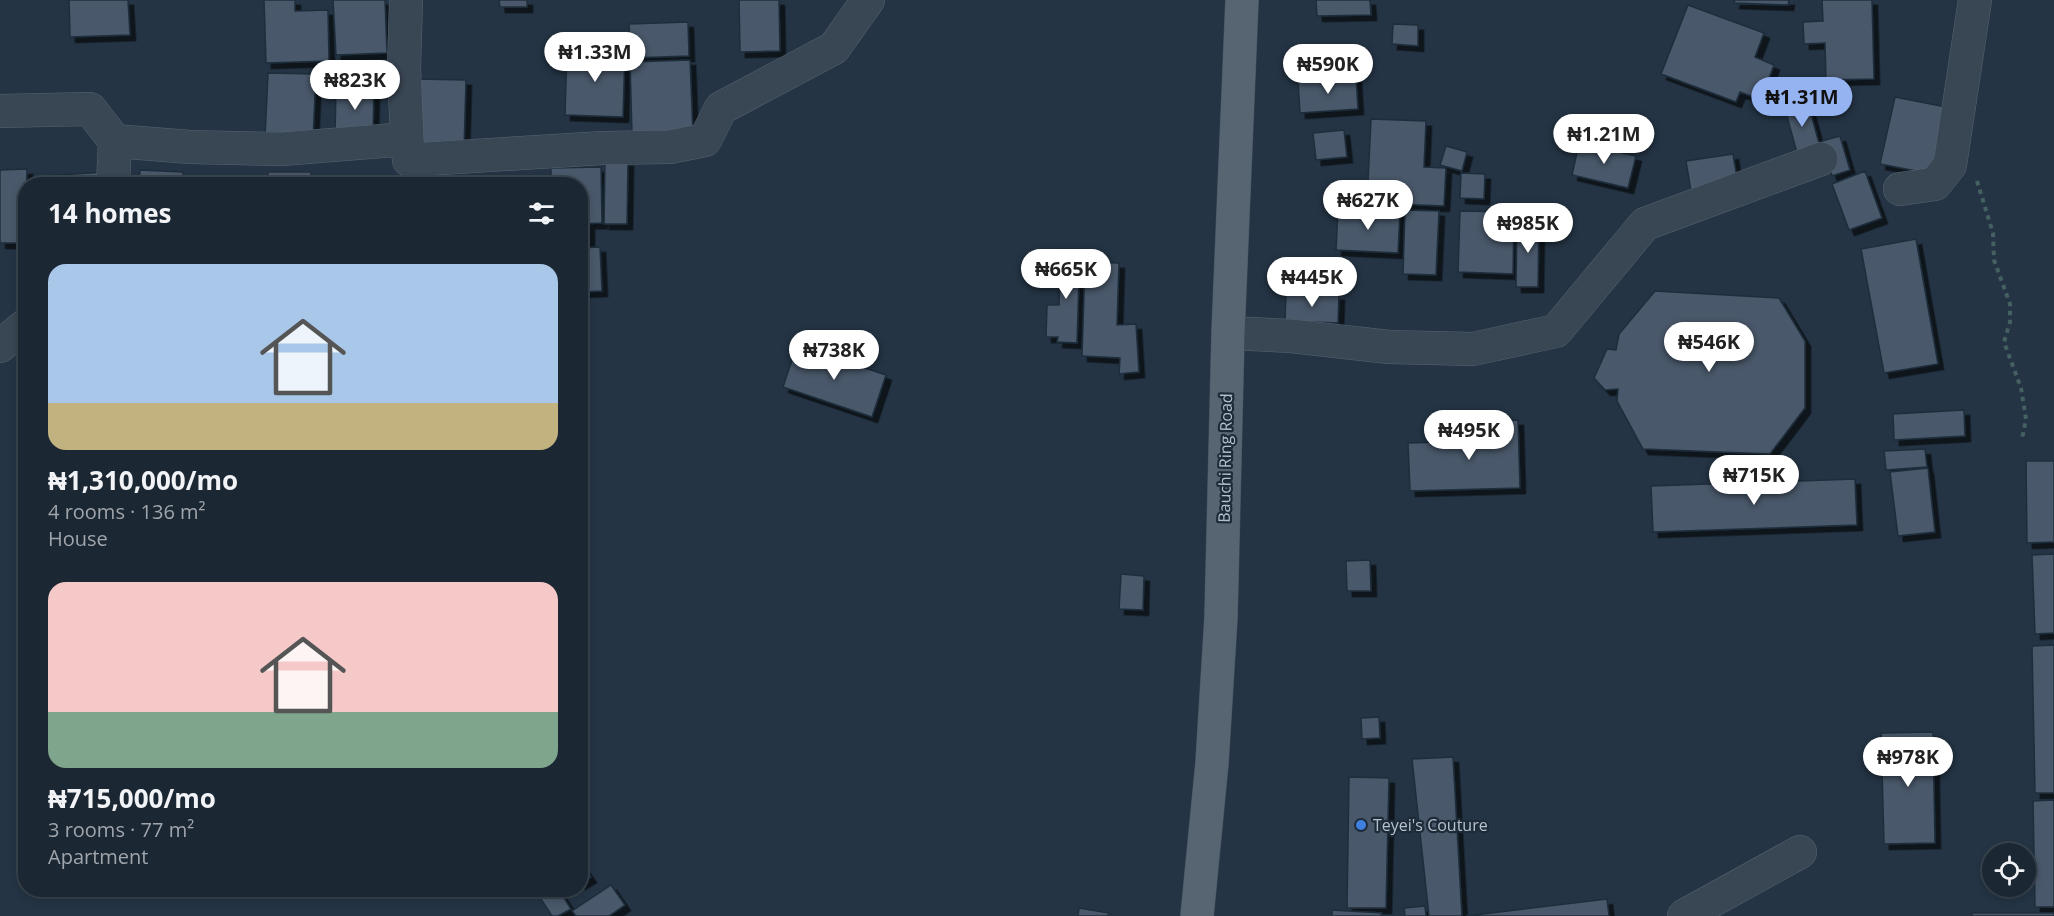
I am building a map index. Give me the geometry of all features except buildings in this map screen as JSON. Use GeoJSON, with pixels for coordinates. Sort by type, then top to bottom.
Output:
{"type":"FeatureCollection","features":[{"type":"Feature","properties":{"kind":"main road","name":"Bauchi Ring Road"},"geometry":{"type":"LineString","coordinates":[[1197,916],[1212,763],[1221,617],[1228,333],[1242,0]]}},
{"type":"Feature","properties":{"kind":"street"},"geometry":{"type":"LineString","coordinates":[[406,0],[404,67],[406,140],[409,160],[603,148],[670,147],[705,140],[721,108],[834,48],[868,0]]}},
{"type":"Feature","properties":{"kind":"street"},"geometry":{"type":"LineString","coordinates":[[1900,189],[1935,184],[1950,165],[1975,0]]}},
{"type":"Feature","properties":{"kind":"street"},"geometry":{"type":"LineString","coordinates":[[0,111],[90,110],[115,141],[113,177]]}},
{"type":"Feature","properties":{"kind":"street"},"geometry":{"type":"LineString","coordinates":[[115,141],[190,147],[282,149],[406,140]]}},
{"type":"Feature","properties":{"kind":"street"},"geometry":{"type":"LineString","coordinates":[[1228,333],[1291,336],[1389,347],[1473,349],[1556,331],[1645,224],[1821,159]]}},
{"type":"Feature","properties":{"kind":"street"},"geometry":{"type":"LineString","coordinates":[[0,346],[18,331]]}},
{"type":"Feature","properties":{"kind":"street"},"geometry":{"type":"LineString","coordinates":[[1684,916],[1800,852]]}},
{"type":"Feature","properties":{"kind":"path"},"geometry":{"type":"LineString","coordinates":[[1955,130],[1978,183],[1993,233],[1994,260],[2010,304],[2010,322],[2004,342],[2021,388],[2026,419],[2022,439]]}},
{"type":"Feature","properties":{"kind":"place","name":"Teyei's Couture"},"geometry":{"type":"Point","coordinates":[1361,825]}}]}
